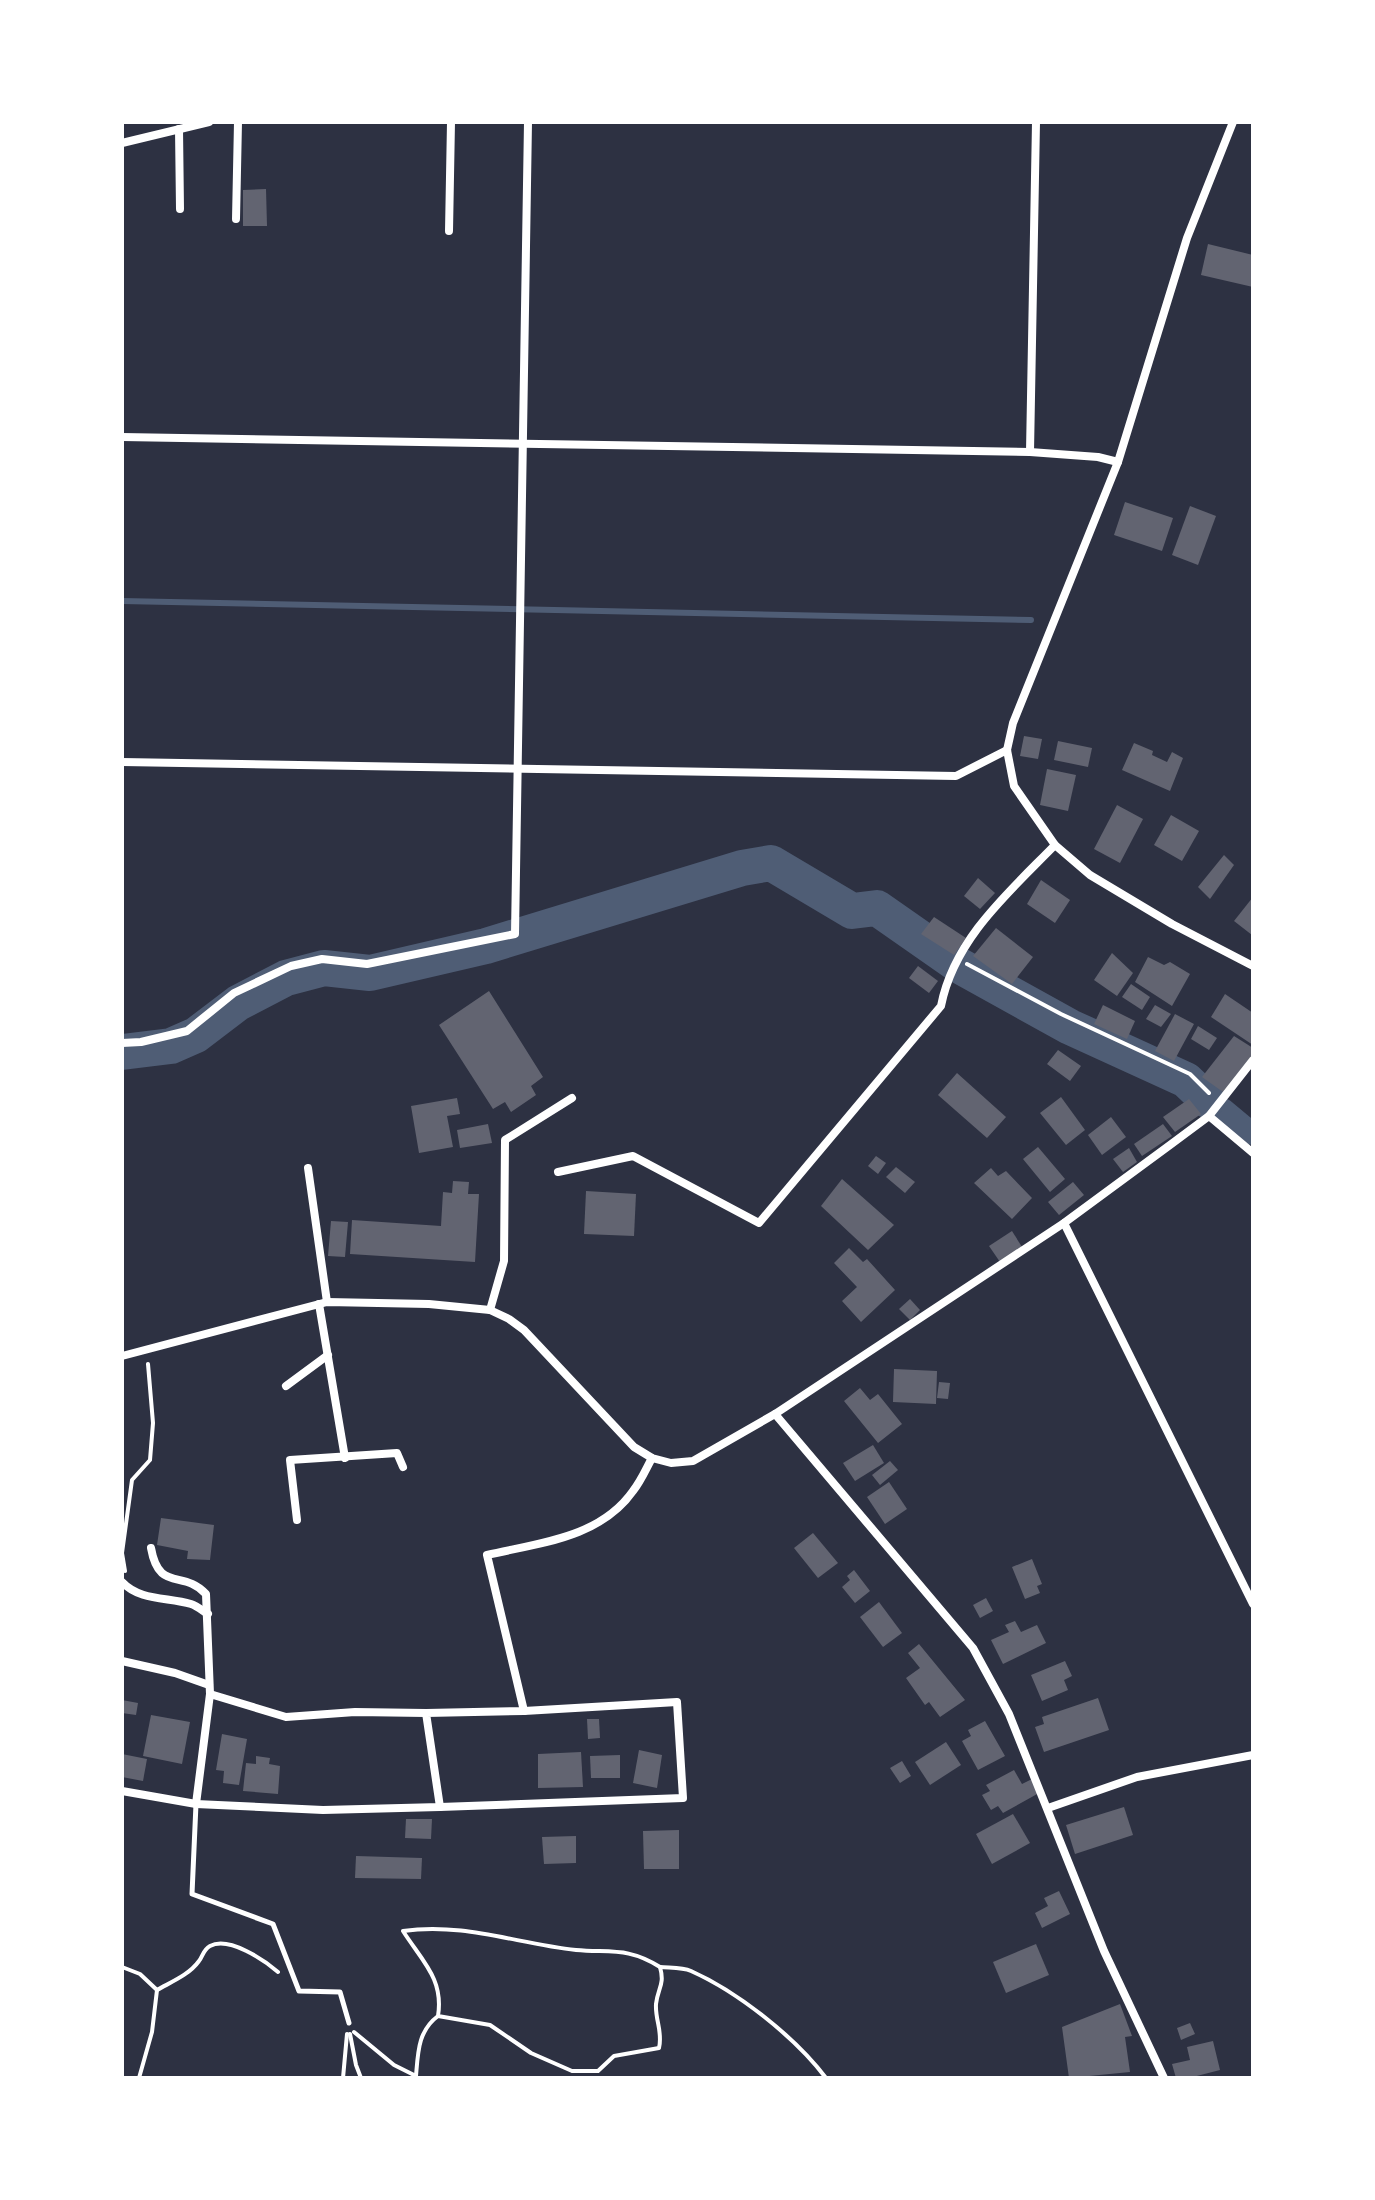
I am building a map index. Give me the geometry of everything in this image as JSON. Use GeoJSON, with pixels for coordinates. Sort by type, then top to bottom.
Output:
{"type":"FeatureCollection","features":[{"type":"Feature","properties":{"kind":"street"},"geometry":{"type":"LineString","coordinates":[[122,143],[209,122]]}},
{"type":"Feature","properties":{"kind":"street"},"geometry":{"type":"LineString","coordinates":[[236,219],[238,122]]}},
{"type":"Feature","properties":{"kind":"street"},"geometry":{"type":"LineString","coordinates":[[449,231],[451,122]]}},
{"type":"Feature","properties":{"kind":"street"},"geometry":{"type":"LineString","coordinates":[[122,1043],[141,1042],[187,1031],[234,993],[291,966],[322,959],[367,964],[515,934],[528,122]]}},
{"type":"Feature","properties":{"kind":"street"},"geometry":{"type":"LineString","coordinates":[[1030,452],[1036,122]]}},
{"type":"Feature","properties":{"kind":"street"},"geometry":{"type":"LineString","coordinates":[[1233,122],[1187,238],[1118,462],[1013,723],[1007,750],[1014,786],[1055,845],[1090,875],[1172,924],[1253,966]]}},
{"type":"Feature","properties":{"kind":"street"},"geometry":{"type":"LineString","coordinates":[[179,129],[180,209]]}},
{"type":"Feature","properties":{"kind":"street"},"geometry":{"type":"LineString","coordinates":[[122,437],[1030,452],[1098,457],[1118,462]]}},
{"type":"Feature","properties":{"kind":"street"},"geometry":{"type":"LineString","coordinates":[[122,762],[956,776],[1007,750]]}},
{"type":"Feature","properties":{"kind":"street"},"geometry":{"type":"LineString","coordinates":[[558,1172],[633,1156],[759,1223],[941,1006],[946,979],[991,910],[1055,845]]}},
{"type":"Feature","properties":{"kind":"street"},"geometry":{"type":"LineString","coordinates":[[122,1356],[323,1303],[429,1304],[490,1310],[524,1330],[634,1447],[652,1458],[671,1463],[693,1461],[775,1414],[1064,1223],[1209,1116],[1253,1060]]}},
{"type":"Feature","properties":{"kind":"street"},"geometry":{"type":"LineString","coordinates":[[490,1310],[504,1261],[505,1140],[572,1098]]}},
{"type":"Feature","properties":{"kind":"street"},"geometry":{"type":"LineString","coordinates":[[1209,1116],[1253,1153]]}},
{"type":"Feature","properties":{"kind":"street"},"geometry":{"type":"LineString","coordinates":[[308,1168],[328,1355],[345,1458]]}},
{"type":"Feature","properties":{"kind":"street"},"geometry":{"type":"LineString","coordinates":[[1064,1223],[1253,1604]]}},
{"type":"Feature","properties":{"kind":"street"},"geometry":{"type":"LineString","coordinates":[[286,1386],[328,1355]]}},
{"type":"Feature","properties":{"kind":"street"},"geometry":{"type":"LineString","coordinates":[[775,1414],[973,1648],[1009,1714],[1104,1951],[1164,2078]]}},
{"type":"Feature","properties":{"kind":"street"},"geometry":{"type":"LineString","coordinates":[[297,1520],[290,1460],[397,1453],[403,1467]]}},
{"type":"Feature","properties":{"kind":"street"},"geometry":{"type":"LineString","coordinates":[[524,1711],[487,1555],[574,1535],[609,1517],[632,1492],[652,1458]]}},
{"type":"Feature","properties":{"kind":"street"},"geometry":{"type":"LineString","coordinates":[[151,1548],[154,1565],[165,1576],[198,1584],[206,1594],[210,1689],[196,1804]]}},
{"type":"Feature","properties":{"kind":"street"},"geometry":{"type":"LineString","coordinates":[[126,1586],[147,1596],[190,1604],[208,1614]]}},
{"type":"Feature","properties":{"kind":"street"},"geometry":{"type":"LineString","coordinates":[[122,1661],[175,1673],[286,1717],[355,1712],[524,1711],[677,1702],[683,1798],[323,1810],[196,1804],[122,1791]]}},
{"type":"Feature","properties":{"kind":"street"},"geometry":{"type":"LineString","coordinates":[[426,1713],[440,1807]]}},
{"type":"Feature","properties":{"kind":"street"},"geometry":{"type":"LineString","coordinates":[[1048,1808],[1137,1777],[1253,1755]]}},
{"type":"Feature","properties":{"kind":"lane"},"geometry":{"type":"LineString","coordinates":[[196,1804],[192,1894],[273,1924],[299,1991],[340,1992],[349,2023]]}},
{"type":"Feature","properties":{"kind":"path"},"geometry":{"type":"LineString","coordinates":[[957,959],[1061,1014],[1190,1074],[1220,1103]]}},
{"type":"Feature","properties":{"kind":"path"},"geometry":{"type":"LineString","coordinates":[[126,1586],[122,1553],[132,1480],[150,1460],[151,1390],[146,1350]]}},
{"type":"Feature","properties":{"kind":"path"},"geometry":{"type":"LineString","coordinates":[[349,2023],[369,2046],[394,2065],[416,2076],[418,2048],[426,2025],[438,2016],[441,1999],[435,1976],[403,1931],[429,1927],[458,1930],[576,1950],[609,1950],[641,1955],[660,1967],[688,1970],[733,1996],[788,2035],[826,2078]]}},
{"type":"Feature","properties":{"kind":"path"},"geometry":{"type":"LineString","coordinates":[[157,1990],[183,1976],[198,1962],[206,1948],[216,1944],[254,1954],[299,1991]]}},
{"type":"Feature","properties":{"kind":"path"},"geometry":{"type":"LineString","coordinates":[[122,1967],[140,1974],[157,1990]]}},
{"type":"Feature","properties":{"kind":"path"},"geometry":{"type":"LineString","coordinates":[[438,2016],[490,2025],[531,2053],[572,2071],[598,2071],[614,2056],[659,2048],[662,2037],[656,2002],[664,1980],[660,1967]]}},
{"type":"Feature","properties":{"kind":"path"},"geometry":{"type":"LineString","coordinates":[[139,2078],[152,2032],[157,1990]]}},
{"type":"Feature","properties":{"kind":"path"},"geometry":{"type":"LineString","coordinates":[[343,2078],[349,2023]]}},
{"type":"Feature","properties":{"kind":"path"},"geometry":{"type":"LineString","coordinates":[[349,2023],[361,2078]]}},
{"type":"Feature","properties":{"kind":"building"},"geometry":{"type":"Polygon","coordinates":[[[266,189],[267,226],[243,226],[243,190],[266,189]]]}},
{"type":"Feature","properties":{"kind":"building"},"geometry":{"type":"Polygon","coordinates":[[[1208,244],[1253,255],[1253,287],[1201,275],[1208,244]]]}},
{"type":"Feature","properties":{"kind":"building"},"geometry":{"type":"Polygon","coordinates":[[[1125,502],[1173,518],[1162,551],[1114,535],[1125,502]]]}},
{"type":"Feature","properties":{"kind":"building"},"geometry":{"type":"Polygon","coordinates":[[[1190,506],[1216,516],[1198,565],[1172,555],[1190,506]]]}},
{"type":"Feature","properties":{"kind":"building"},"geometry":{"type":"Polygon","coordinates":[[[1024,736],[1042,739],[1038,759],[1020,756],[1024,736]]]}},
{"type":"Feature","properties":{"kind":"building"},"geometry":{"type":"Polygon","coordinates":[[[1058,741],[1092,748],[1088,767],[1054,760],[1058,741]]]}},
{"type":"Feature","properties":{"kind":"building"},"geometry":{"type":"Polygon","coordinates":[[[1134,743],[1153,751],[1152,755],[1167,762],[1172,752],[1183,758],[1170,791],[1122,770],[1134,743]]]}},
{"type":"Feature","properties":{"kind":"building"},"geometry":{"type":"Polygon","coordinates":[[[1047,769],[1076,775],[1068,811],[1040,805],[1047,769]]]}},
{"type":"Feature","properties":{"kind":"building"},"geometry":{"type":"Polygon","coordinates":[[[1117,805],[1143,819],[1120,863],[1094,849],[1117,805]]]}},
{"type":"Feature","properties":{"kind":"building"},"geometry":{"type":"Polygon","coordinates":[[[1171,815],[1199,831],[1182,861],[1154,845],[1171,815]]]}},
{"type":"Feature","properties":{"kind":"building"},"geometry":{"type":"Polygon","coordinates":[[[1224,855],[1234,865],[1210,899],[1198,887],[1224,855]]]}},
{"type":"Feature","properties":{"kind":"building"},"geometry":{"type":"Polygon","coordinates":[[[978,878],[995,893],[980,909],[964,896],[978,878]]]}},
{"type":"Feature","properties":{"kind":"building"},"geometry":{"type":"Polygon","coordinates":[[[1041,880],[1070,900],[1055,923],[1027,904],[1041,880]]]}},
{"type":"Feature","properties":{"kind":"building"},"geometry":{"type":"Polygon","coordinates":[[[1253,897],[1253,933],[1252,935],[1234,921],[1253,897]]]}},
{"type":"Feature","properties":{"kind":"building"},"geometry":{"type":"Polygon","coordinates":[[[934,917],[966,938],[954,955],[921,934],[934,917]]]}},
{"type":"Feature","properties":{"kind":"building"},"geometry":{"type":"Polygon","coordinates":[[[996,928],[1033,957],[1012,984],[973,956],[996,928]]]}},
{"type":"Feature","properties":{"kind":"building"},"geometry":{"type":"Polygon","coordinates":[[[1112,953],[1133,973],[1117,996],[1094,980],[1112,953]]]}},
{"type":"Feature","properties":{"kind":"building"},"geometry":{"type":"Polygon","coordinates":[[[1148,957],[1164,965],[1170,962],[1190,974],[1172,1006],[1135,982],[1148,957]]]}},
{"type":"Feature","properties":{"kind":"building"},"geometry":{"type":"Polygon","coordinates":[[[918,966],[938,981],[929,993],[909,978],[918,966]]]}},
{"type":"Feature","properties":{"kind":"building"},"geometry":{"type":"Polygon","coordinates":[[[1131,984],[1150,997],[1142,1010],[1122,997],[1131,984]]]}},
{"type":"Feature","properties":{"kind":"building"},"geometry":{"type":"Polygon","coordinates":[[[489,991],[543,1077],[531,1086],[536,1095],[511,1112],[505,1102],[493,1109],[439,1025],[489,991]]]}},
{"type":"Feature","properties":{"kind":"building"},"geometry":{"type":"Polygon","coordinates":[[[1225,994],[1253,1013],[1253,1045],[1211,1017],[1225,994]]]}},
{"type":"Feature","properties":{"kind":"building"},"geometry":{"type":"Polygon","coordinates":[[[1103,1005],[1135,1021],[1127,1039],[1094,1024],[1103,1005]]]}},
{"type":"Feature","properties":{"kind":"building"},"geometry":{"type":"Polygon","coordinates":[[[1155,1005],[1171,1014],[1161,1027],[1146,1019],[1155,1005]]]}},
{"type":"Feature","properties":{"kind":"building"},"geometry":{"type":"Polygon","coordinates":[[[1175,1014],[1194,1024],[1174,1061],[1155,1051],[1175,1014]]]}},
{"type":"Feature","properties":{"kind":"building"},"geometry":{"type":"Polygon","coordinates":[[[1198,1026],[1217,1038],[1209,1050],[1191,1039],[1198,1026]]]}},
{"type":"Feature","properties":{"kind":"building"},"geometry":{"type":"Polygon","coordinates":[[[1234,1036],[1253,1048],[1253,1054],[1223,1092],[1202,1077],[1234,1036]]]}},
{"type":"Feature","properties":{"kind":"building"},"geometry":{"type":"Polygon","coordinates":[[[1058,1050],[1081,1066],[1070,1081],[1047,1064],[1058,1050]]]}},
{"type":"Feature","properties":{"kind":"building"},"geometry":{"type":"Polygon","coordinates":[[[957,1073],[1006,1117],[987,1138],[938,1095],[957,1073]]]}},
{"type":"Feature","properties":{"kind":"building"},"geometry":{"type":"Polygon","coordinates":[[[1061,1097],[1085,1130],[1066,1145],[1040,1113],[1061,1097]]]}},
{"type":"Feature","properties":{"kind":"building"},"geometry":{"type":"Polygon","coordinates":[[[457,1098],[460,1114],[447,1116],[453,1147],[419,1153],[411,1106],[457,1098]]]}},
{"type":"Feature","properties":{"kind":"building"},"geometry":{"type":"Polygon","coordinates":[[[1189,1099],[1201,1114],[1175,1132],[1163,1117],[1189,1099]]]}},
{"type":"Feature","properties":{"kind":"building"},"geometry":{"type":"Polygon","coordinates":[[[1111,1117],[1126,1137],[1102,1155],[1088,1135],[1111,1117]]]}},
{"type":"Feature","properties":{"kind":"building"},"geometry":{"type":"Polygon","coordinates":[[[488,1124],[492,1143],[460,1148],[457,1130],[488,1124]]]}},
{"type":"Feature","properties":{"kind":"building"},"geometry":{"type":"Polygon","coordinates":[[[1163,1124],[1172,1136],[1142,1156],[1134,1144],[1163,1124]]]}},
{"type":"Feature","properties":{"kind":"building"},"geometry":{"type":"Polygon","coordinates":[[[1038,1147],[1065,1179],[1050,1192],[1023,1159],[1038,1147]]]}},
{"type":"Feature","properties":{"kind":"building"},"geometry":{"type":"Polygon","coordinates":[[[1129,1148],[1137,1162],[1123,1172],[1113,1159],[1129,1148]]]}},
{"type":"Feature","properties":{"kind":"building"},"geometry":{"type":"Polygon","coordinates":[[[876,1156],[886,1163],[878,1174],[868,1166],[876,1156]]]}},
{"type":"Feature","properties":{"kind":"building"},"geometry":{"type":"Polygon","coordinates":[[[896,1167],[915,1182],[905,1193],[886,1177],[896,1167]]]}},
{"type":"Feature","properties":{"kind":"building"},"geometry":{"type":"Polygon","coordinates":[[[991,1168],[998,1176],[1006,1171],[1032,1198],[1012,1219],[974,1183],[991,1168]]]}},
{"type":"Feature","properties":{"kind":"building"},"geometry":{"type":"Polygon","coordinates":[[[842,1179],[894,1225],[868,1250],[821,1206],[842,1179]]]}},
{"type":"Feature","properties":{"kind":"building"},"geometry":{"type":"Polygon","coordinates":[[[453,1181],[469,1182],[468,1194],[479,1194],[475,1262],[350,1254],[352,1220],[441,1226],[443,1192],[452,1193],[453,1181]]]}},
{"type":"Feature","properties":{"kind":"building"},"geometry":{"type":"Polygon","coordinates":[[[1073,1182],[1084,1195],[1059,1215],[1048,1202],[1073,1182]]]}},
{"type":"Feature","properties":{"kind":"building"},"geometry":{"type":"Polygon","coordinates":[[[586,1191],[636,1194],[634,1236],[584,1234],[586,1191]]]}},
{"type":"Feature","properties":{"kind":"building"},"geometry":{"type":"Polygon","coordinates":[[[331,1221],[348,1222],[345,1257],[328,1256],[331,1221]]]}},
{"type":"Feature","properties":{"kind":"building"},"geometry":{"type":"Polygon","coordinates":[[[1012,1231],[1022,1247],[1000,1262],[989,1246],[1012,1231]]]}},
{"type":"Feature","properties":{"kind":"building"},"geometry":{"type":"Polygon","coordinates":[[[849,1248],[863,1262],[867,1259],[895,1290],[861,1322],[842,1301],[857,1287],[834,1263],[849,1248]]]}},
{"type":"Feature","properties":{"kind":"building"},"geometry":{"type":"Polygon","coordinates":[[[910,1299],[920,1310],[910,1320],[899,1309],[910,1299]]]}},
{"type":"Feature","properties":{"kind":"building"},"geometry":{"type":"Polygon","coordinates":[[[894,1369],[937,1371],[936,1404],[893,1402],[894,1369]]]}},
{"type":"Feature","properties":{"kind":"building"},"geometry":{"type":"Polygon","coordinates":[[[939,1382],[950,1383],[948,1399],[937,1398],[939,1382]]]}},
{"type":"Feature","properties":{"kind":"building"},"geometry":{"type":"Polygon","coordinates":[[[860,1388],[870,1400],[878,1394],[902,1424],[878,1443],[844,1401],[860,1388]]]}},
{"type":"Feature","properties":{"kind":"building"},"geometry":{"type":"Polygon","coordinates":[[[873,1445],[884,1463],[855,1481],[843,1463],[873,1445]]]}},
{"type":"Feature","properties":{"kind":"building"},"geometry":{"type":"Polygon","coordinates":[[[890,1461],[898,1470],[880,1485],[872,1475],[890,1461]]]}},
{"type":"Feature","properties":{"kind":"building"},"geometry":{"type":"Polygon","coordinates":[[[889,1482],[907,1509],[885,1524],[867,1497],[889,1482]]]}},
{"type":"Feature","properties":{"kind":"building"},"geometry":{"type":"Polygon","coordinates":[[[161,1518],[214,1525],[210,1560],[187,1559],[188,1551],[157,1545],[161,1518]]]}},
{"type":"Feature","properties":{"kind":"building"},"geometry":{"type":"Polygon","coordinates":[[[813,1533],[838,1563],[818,1578],[794,1548],[813,1533]]]}},
{"type":"Feature","properties":{"kind":"building"},"geometry":{"type":"Polygon","coordinates":[[[1032,1559],[1042,1584],[1037,1586],[1040,1593],[1025,1599],[1012,1567],[1032,1559]]]}},
{"type":"Feature","properties":{"kind":"building"},"geometry":{"type":"Polygon","coordinates":[[[854,1570],[870,1591],[855,1603],[842,1587],[850,1580],[847,1576],[854,1570]]]}},
{"type":"Feature","properties":{"kind":"building"},"geometry":{"type":"Polygon","coordinates":[[[986,1598],[993,1611],[980,1618],[973,1605],[986,1598]]]}},
{"type":"Feature","properties":{"kind":"building"},"geometry":{"type":"Polygon","coordinates":[[[879,1602],[902,1633],[883,1647],[860,1617],[879,1602]]]}},
{"type":"Feature","properties":{"kind":"building"},"geometry":{"type":"Polygon","coordinates":[[[1015,1621],[1021,1632],[1037,1625],[1046,1643],[1003,1664],[991,1640],[1009,1632],[1005,1625],[1015,1621]]]}},
{"type":"Feature","properties":{"kind":"building"},"geometry":{"type":"Polygon","coordinates":[[[919,1644],[965,1700],[940,1717],[929,1702],[925,1705],[906,1678],[920,1668],[908,1653],[919,1644]]]}},
{"type":"Feature","properties":{"kind":"building"},"geometry":{"type":"Polygon","coordinates":[[[1065,1661],[1072,1676],[1064,1680],[1068,1690],[1042,1701],[1031,1675],[1065,1661]]]}},
{"type":"Feature","properties":{"kind":"building"},"geometry":{"type":"Polygon","coordinates":[[[1098,1698],[1109,1730],[1044,1752],[1035,1727],[1044,1724],[1042,1717],[1098,1698]]]}},
{"type":"Feature","properties":{"kind":"building"},"geometry":{"type":"Polygon","coordinates":[[[122,1700],[138,1703],[136,1715],[122,1713],[122,1700]]]}},
{"type":"Feature","properties":{"kind":"building"},"geometry":{"type":"Polygon","coordinates":[[[151,1715],[190,1722],[182,1764],[143,1756],[151,1715]]]}},
{"type":"Feature","properties":{"kind":"building"},"geometry":{"type":"Polygon","coordinates":[[[587,1719],[599,1719],[600,1738],[588,1739],[587,1719]]]}},
{"type":"Feature","properties":{"kind":"building"},"geometry":{"type":"Polygon","coordinates":[[[985,1721],[1005,1756],[978,1770],[962,1741],[971,1736],[968,1730],[985,1721]]]}},
{"type":"Feature","properties":{"kind":"building"},"geometry":{"type":"Polygon","coordinates":[[[222,1734],[247,1739],[239,1785],[223,1783],[224,1771],[216,1770],[222,1734]]]}},
{"type":"Feature","properties":{"kind":"building"},"geometry":{"type":"Polygon","coordinates":[[[946,1742],[961,1765],[930,1785],[915,1762],[946,1742]]]}},
{"type":"Feature","properties":{"kind":"building"},"geometry":{"type":"Polygon","coordinates":[[[639,1750],[662,1755],[657,1788],[633,1783],[639,1750]]]}},
{"type":"Feature","properties":{"kind":"building"},"geometry":{"type":"Polygon","coordinates":[[[581,1752],[583,1787],[538,1788],[538,1754],[581,1752]]]}},
{"type":"Feature","properties":{"kind":"building"},"geometry":{"type":"Polygon","coordinates":[[[122,1754],[147,1759],[143,1781],[122,1777],[122,1754]]]}},
{"type":"Feature","properties":{"kind":"building"},"geometry":{"type":"Polygon","coordinates":[[[620,1755],[620,1778],[591,1778],[590,1756],[620,1755]]]}},
{"type":"Feature","properties":{"kind":"building"},"geometry":{"type":"Polygon","coordinates":[[[256,1756],[270,1758],[269,1764],[280,1766],[278,1794],[243,1791],[246,1763],[256,1764],[256,1756]]]}},
{"type":"Feature","properties":{"kind":"building"},"geometry":{"type":"Polygon","coordinates":[[[902,1761],[911,1776],[900,1783],[890,1768],[902,1761]]]}},
{"type":"Feature","properties":{"kind":"building"},"geometry":{"type":"Polygon","coordinates":[[[1014,1770],[1022,1784],[1032,1779],[1039,1793],[1003,1813],[998,1806],[991,1810],[982,1795],[990,1791],[986,1785],[1014,1770]]]}},
{"type":"Feature","properties":{"kind":"building"},"geometry":{"type":"Polygon","coordinates":[[[1124,1807],[1133,1835],[1075,1854],[1066,1825],[1124,1807]]]}},
{"type":"Feature","properties":{"kind":"building"},"geometry":{"type":"Polygon","coordinates":[[[1013,1814],[1030,1843],[992,1864],[976,1834],[1013,1814]]]}},
{"type":"Feature","properties":{"kind":"building"},"geometry":{"type":"Polygon","coordinates":[[[406,1819],[432,1819],[431,1839],[405,1838],[406,1819]]]}},
{"type":"Feature","properties":{"kind":"building"},"geometry":{"type":"Polygon","coordinates":[[[679,1830],[679,1869],[644,1869],[643,1831],[679,1830]]]}},
{"type":"Feature","properties":{"kind":"building"},"geometry":{"type":"Polygon","coordinates":[[[576,1836],[576,1863],[544,1864],[542,1837],[576,1836]]]}},
{"type":"Feature","properties":{"kind":"building"},"geometry":{"type":"Polygon","coordinates":[[[356,1856],[422,1858],[421,1879],[355,1878],[356,1856]]]}},
{"type":"Feature","properties":{"kind":"building"},"geometry":{"type":"Polygon","coordinates":[[[1059,1891],[1070,1914],[1042,1928],[1035,1913],[1048,1906],[1044,1898],[1059,1891]]]}},
{"type":"Feature","properties":{"kind":"building"},"geometry":{"type":"Polygon","coordinates":[[[1036,1944],[1049,1975],[1006,1993],[993,1962],[1036,1944]]]}},
{"type":"Feature","properties":{"kind":"building"},"geometry":{"type":"Polygon","coordinates":[[[1120,2004],[1132,2036],[1125,2037],[1130,2072],[1069,2078],[1062,2027],[1120,2004]]]}},
{"type":"Feature","properties":{"kind":"building"},"geometry":{"type":"Polygon","coordinates":[[[1190,2023],[1195,2034],[1181,2040],[1177,2028],[1190,2023]]]}},
{"type":"Feature","properties":{"kind":"building"},"geometry":{"type":"Polygon","coordinates":[[[1213,2041],[1220,2070],[1176,2078],[1172,2064],[1190,2060],[1187,2047],[1213,2041]]]}},
{"type":"Feature","properties":{"kind":"waterway"},"geometry":{"type":"LineString","coordinates":[[122,601],[1031,620]]}},
{"type":"Feature","properties":{"kind":"waterway"},"geometry":{"type":"LineString","coordinates":[[122,1052],[171,1046],[196,1035],[238,1003],[286,978],[324,968],[370,973],[486,946],[742,868],[771,863],[852,911],[877,908],[960,966],[1070,1027],[1186,1080],[1207,1100]]}},
{"type":"Feature","properties":{"kind":"waterway"},"geometry":{"type":"LineString","coordinates":[[1223,1109],[1253,1134]]}}]}
